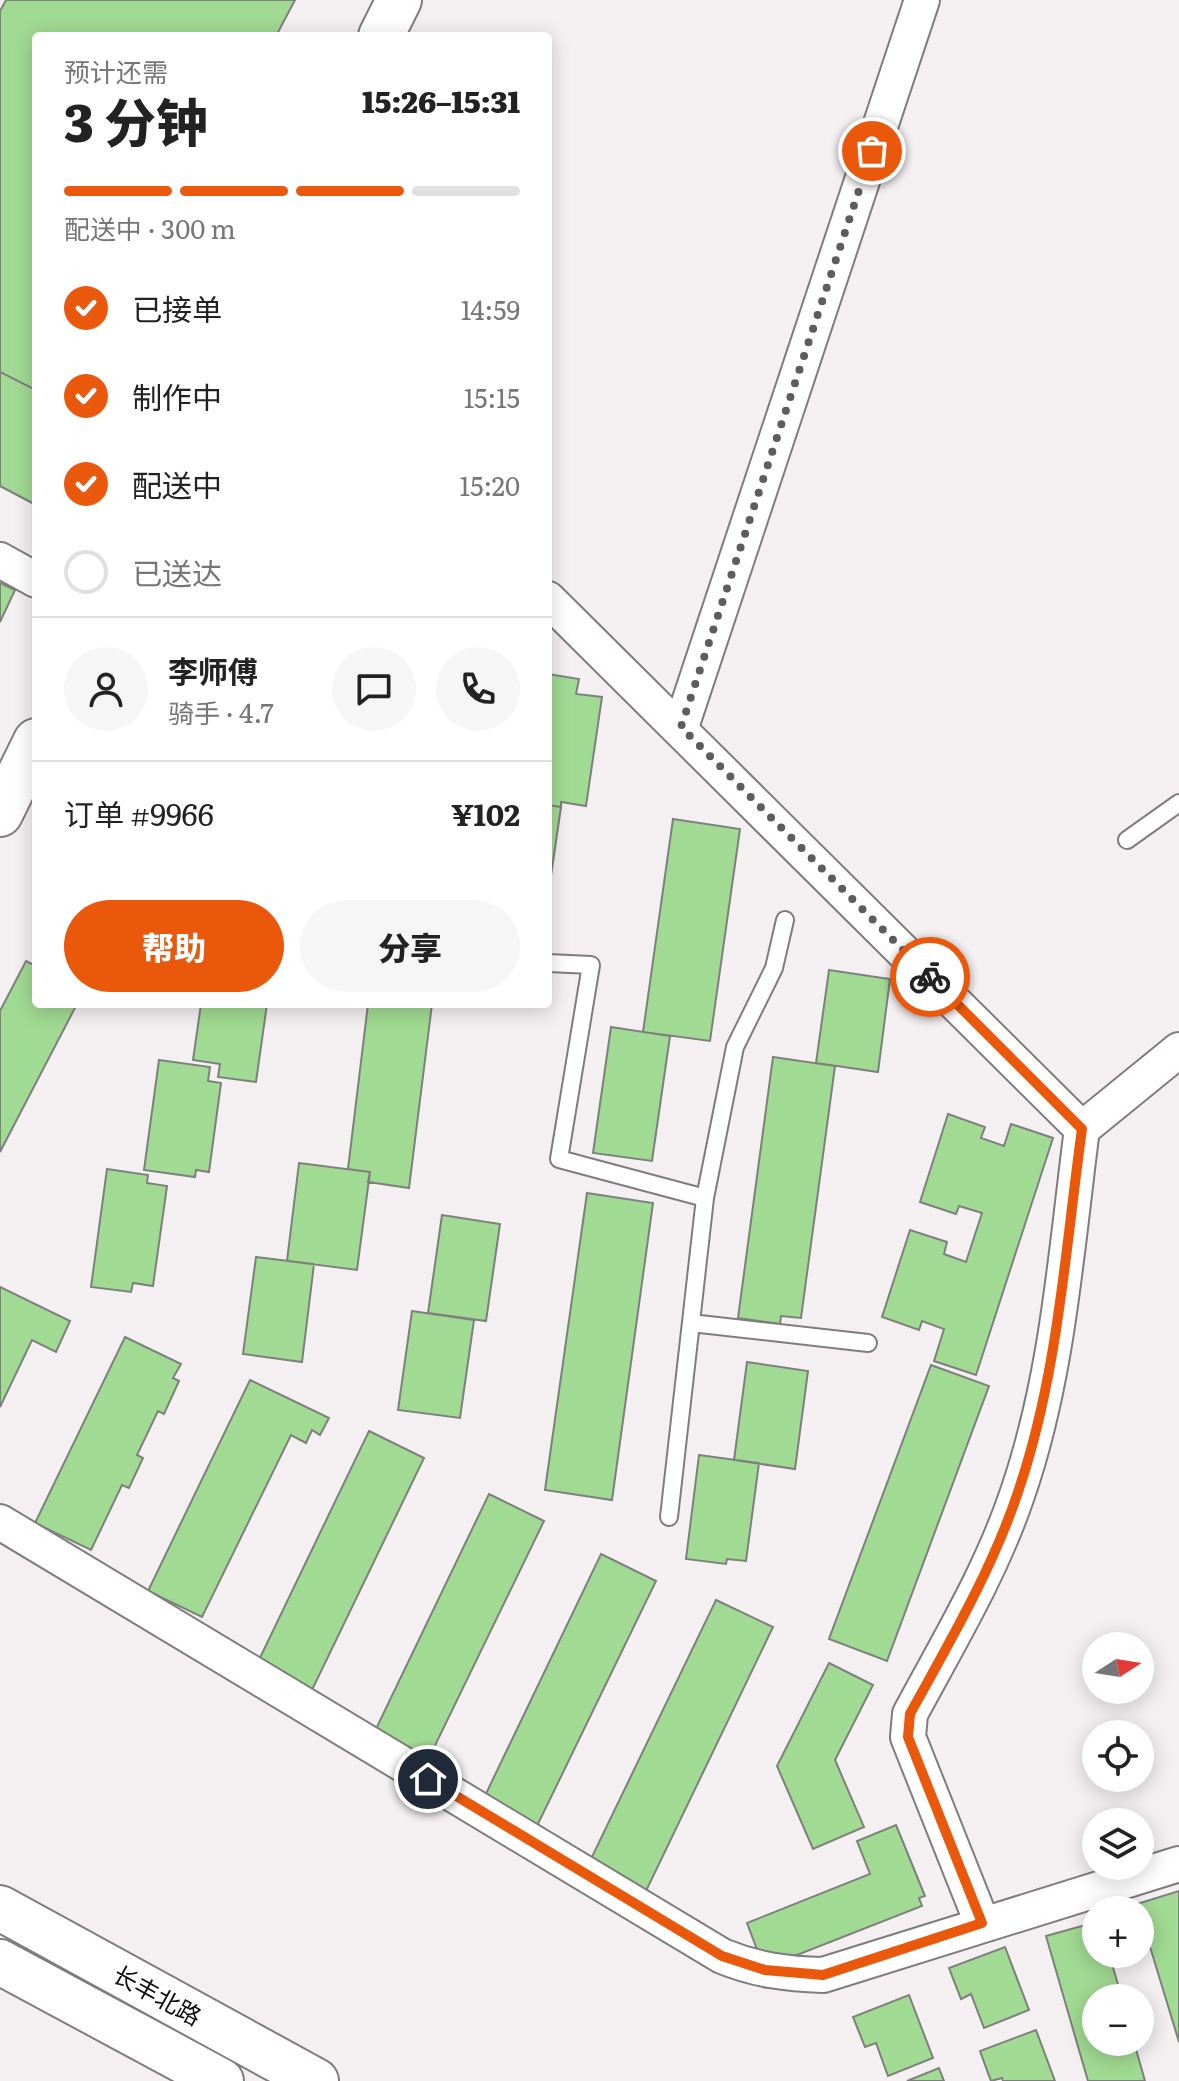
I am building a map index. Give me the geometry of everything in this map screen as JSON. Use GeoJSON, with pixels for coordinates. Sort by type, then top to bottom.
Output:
{"type":"FeatureCollection","features":[{"type":"Feature","properties":{"kind":"street"},"geometry":{"type":"LineString","coordinates":[[383,32],[399,0]]}},
{"type":"Feature","properties":{"kind":"street"},"geometry":{"type":"LineString","coordinates":[[681,727],[922,0]]}},
{"type":"Feature","properties":{"kind":"street"},"geometry":{"type":"LineString","coordinates":[[0,560],[32,578]]}},
{"type":"Feature","properties":{"kind":"street"},"geometry":{"type":"LineString","coordinates":[[552,603],[681,727],[1082,1129]]}},
{"type":"Feature","properties":{"kind":"street"},"geometry":{"type":"LineString","coordinates":[[13,798],[32,751]]}},
{"type":"Feature","properties":{"kind":"street"},"geometry":{"type":"LineString","coordinates":[[982,1923],[908,1737],[910,1714],[998,1545],[1032,1447],[1054,1339],[1082,1129],[1179,1050]]}},
{"type":"Feature","properties":{"kind":"street"},"geometry":{"type":"LineString","coordinates":[[0,1522],[722,1956],[743,1964],[794,1974],[823,1975],[1179,1864]]}},
{"type":"Feature","properties":{"kind":"street","name":"长丰北路"},"geometry":{"type":"LineString","coordinates":[[0,1908],[316,2081]]}},
{"type":"Feature","properties":{"kind":"street","name":"长丰北路"},"geometry":{"type":"LineString","coordinates":[[0,1962],[221,2081]]}},
{"type":"Feature","properties":{"kind":"lane"},"geometry":{"type":"LineString","coordinates":[[1127,840],[1179,803]]}},
{"type":"Feature","properties":{"kind":"lane"},"geometry":{"type":"LineString","coordinates":[[669,1517],[705,1198],[735,1047],[774,968],[785,920]]}},
{"type":"Feature","properties":{"kind":"lane"},"geometry":{"type":"LineString","coordinates":[[552,963],[591,965],[559,1159],[705,1198]]}},
{"type":"Feature","properties":{"kind":"lane"},"geometry":{"type":"LineString","coordinates":[[691,1323],[868,1343]]}},
{"type":"Feature","properties":{"kind":"building"},"geometry":{"type":"Polygon","coordinates":[[[6,0],[295,0],[278,32],[32,32],[32,503],[0,486],[0,11],[6,0]]]}},
{"type":"Feature","properties":{"kind":"building"},"geometry":{"type":"Polygon","coordinates":[[[0,372],[32,388],[32,503],[0,486],[0,372]]]}},
{"type":"Feature","properties":{"kind":"building"},"geometry":{"type":"Polygon","coordinates":[[[0,583],[15,590],[0,622],[0,583]]]}},
{"type":"Feature","properties":{"kind":"building"},"geometry":{"type":"Polygon","coordinates":[[[552,675],[579,679],[576,694],[602,697],[586,806],[561,802],[561,807],[552,806],[552,675]]]}},
{"type":"Feature","properties":{"kind":"building"},"geometry":{"type":"Polygon","coordinates":[[[552,806],[561,807],[552,869],[552,806]]]}},
{"type":"Feature","properties":{"kind":"building"},"geometry":{"type":"Polygon","coordinates":[[[673,819],[740,829],[710,1041],[643,1032],[673,819]]]}},
{"type":"Feature","properties":{"kind":"building"},"geometry":{"type":"Polygon","coordinates":[[[26,961],[32,964],[32,1008],[75,1008],[0,1152],[0,1011],[26,961]]]}},
{"type":"Feature","properties":{"kind":"building"},"geometry":{"type":"Polygon","coordinates":[[[829,970],[890,979],[878,1072],[816,1063],[829,970]]]}},
{"type":"Feature","properties":{"kind":"building"},"geometry":{"type":"Polygon","coordinates":[[[200,1008],[266,1008],[256,1082],[218,1077],[220,1064],[193,1060],[200,1008]]]}},
{"type":"Feature","properties":{"kind":"building"},"geometry":{"type":"Polygon","coordinates":[[[368,1008],[432,1008],[409,1188],[368,1182],[370,1172],[348,1169],[368,1008]]]}},
{"type":"Feature","properties":{"kind":"building"},"geometry":{"type":"Polygon","coordinates":[[[611,1027],[670,1036],[652,1161],[593,1153],[611,1027]]]}},
{"type":"Feature","properties":{"kind":"building"},"geometry":{"type":"Polygon","coordinates":[[[773,1057],[835,1066],[801,1318],[781,1316],[780,1324],[738,1318],[773,1057]]]}},
{"type":"Feature","properties":{"kind":"building"},"geometry":{"type":"Polygon","coordinates":[[[159,1060],[210,1067],[208,1081],[221,1083],[209,1172],[196,1170],[195,1177],[144,1170],[159,1060]]]}},
{"type":"Feature","properties":{"kind":"building"},"geometry":{"type":"Polygon","coordinates":[[[948,1114],[985,1127],[981,1138],[1004,1146],[1011,1124],[1053,1138],[976,1375],[934,1361],[944,1329],[922,1321],[919,1330],[882,1317],[910,1230],[947,1242],[944,1254],[966,1262],[982,1213],[959,1206],[956,1214],[920,1202],[948,1114]]]}},
{"type":"Feature","properties":{"kind":"building"},"geometry":{"type":"Polygon","coordinates":[[[299,1163],[370,1172],[357,1270],[287,1261],[299,1163]]]}},
{"type":"Feature","properties":{"kind":"building"},"geometry":{"type":"Polygon","coordinates":[[[107,1169],[148,1175],[147,1183],[167,1186],[153,1286],[133,1283],[131,1292],[91,1287],[107,1169]]]}},
{"type":"Feature","properties":{"kind":"building"},"geometry":{"type":"Polygon","coordinates":[[[587,1193],[653,1203],[612,1500],[545,1490],[587,1193]]]}},
{"type":"Feature","properties":{"kind":"building"},"geometry":{"type":"Polygon","coordinates":[[[442,1215],[500,1224],[486,1321],[428,1313],[442,1215]]]}},
{"type":"Feature","properties":{"kind":"building"},"geometry":{"type":"Polygon","coordinates":[[[256,1257],[314,1264],[302,1362],[243,1354],[256,1257]]]}},
{"type":"Feature","properties":{"kind":"building"},"geometry":{"type":"Polygon","coordinates":[[[0,1287],[70,1321],[56,1352],[32,1340],[0,1407],[0,1287]]]}},
{"type":"Feature","properties":{"kind":"building"},"geometry":{"type":"Polygon","coordinates":[[[412,1311],[474,1320],[460,1418],[398,1410],[412,1311]]]}},
{"type":"Feature","properties":{"kind":"building"},"geometry":{"type":"Polygon","coordinates":[[[125,1337],[181,1364],[173,1378],[179,1381],[164,1414],[158,1411],[137,1455],[143,1458],[129,1488],[122,1485],[91,1550],[35,1523],[125,1337]]]}},
{"type":"Feature","properties":{"kind":"building"},"geometry":{"type":"Polygon","coordinates":[[[747,1362],[808,1371],[795,1469],[734,1460],[747,1362]]]}},
{"type":"Feature","properties":{"kind":"building"},"geometry":{"type":"Polygon","coordinates":[[[931,1365],[989,1386],[887,1661],[829,1639],[931,1365]]]}},
{"type":"Feature","properties":{"kind":"building"},"geometry":{"type":"Polygon","coordinates":[[[250,1380],[329,1418],[320,1435],[312,1430],[306,1443],[291,1435],[202,1617],[148,1591],[250,1380]]]}},
{"type":"Feature","properties":{"kind":"building"},"geometry":{"type":"Polygon","coordinates":[[[369,1431],[424,1458],[312,1690],[257,1664],[369,1431]]]}},
{"type":"Feature","properties":{"kind":"building"},"geometry":{"type":"Polygon","coordinates":[[[699,1455],[759,1463],[746,1561],[727,1559],[726,1564],[686,1559],[699,1455]]]}},
{"type":"Feature","properties":{"kind":"building"},"geometry":{"type":"Polygon","coordinates":[[[489,1494],[544,1521],[428,1760],[374,1733],[489,1494]]]}},
{"type":"Feature","properties":{"kind":"building"},"geometry":{"type":"Polygon","coordinates":[[[601,1554],[656,1581],[536,1828],[482,1802],[601,1554]]]}},
{"type":"Feature","properties":{"kind":"building"},"geometry":{"type":"Polygon","coordinates":[[[716,1600],[773,1627],[646,1891],[589,1863],[716,1600]]]}},
{"type":"Feature","properties":{"kind":"building"},"geometry":{"type":"Polygon","coordinates":[[[829,1663],[873,1685],[835,1760],[864,1827],[813,1849],[777,1766],[829,1663]]]}},
{"type":"Feature","properties":{"kind":"building"},"geometry":{"type":"Polygon","coordinates":[[[896,1825],[925,1896],[919,1898],[922,1906],[764,1968],[747,1923],[870,1874],[857,1841],[896,1825]]]}},
{"type":"Feature","properties":{"kind":"building"},"geometry":{"type":"Polygon","coordinates":[[[1179,1891],[1179,2042],[1154,1960],[1154,1899],[1179,1891]]]}},
{"type":"Feature","properties":{"kind":"building"},"geometry":{"type":"Polygon","coordinates":[[[1082,1926],[1082,1968],[1113,1968],[1118,1984],[1082,1984],[1082,2056],[1138,2056],[1145,2081],[1088,2081],[1046,1936],[1082,1926]]]}},
{"type":"Feature","properties":{"kind":"building"},"geometry":{"type":"Polygon","coordinates":[[[1005,1947],[1029,2010],[984,2028],[971,1994],[961,1999],[949,1968],[1005,1947]]]}},
{"type":"Feature","properties":{"kind":"building"},"geometry":{"type":"Polygon","coordinates":[[[909,1995],[933,2058],[888,2076],[876,2043],[865,2047],[853,2017],[909,1995]]]}},
{"type":"Feature","properties":{"kind":"building"},"geometry":{"type":"Polygon","coordinates":[[[1036,2030],[1055,2081],[1003,2081],[1002,2078],[991,2081],[980,2051],[1036,2030]]]}},
{"type":"Feature","properties":{"kind":"building"},"geometry":{"type":"Polygon","coordinates":[[[939,2068],[944,2081],[907,2081],[939,2068]]]}},
{"type":"Feature","properties":{"kind":"way so far"},"geometry":{"type":"LineString","coordinates":[[872,151],[681,727],[930,977]]}},
{"type":"Feature","properties":{"kind":"route"},"geometry":{"type":"LineString","coordinates":[[428,1779],[722,1956],[765,1970],[823,1975],[982,1923],[908,1737],[910,1714],[998,1545],[1032,1447],[1054,1339],[1082,1129],[930,977]]}}]}
